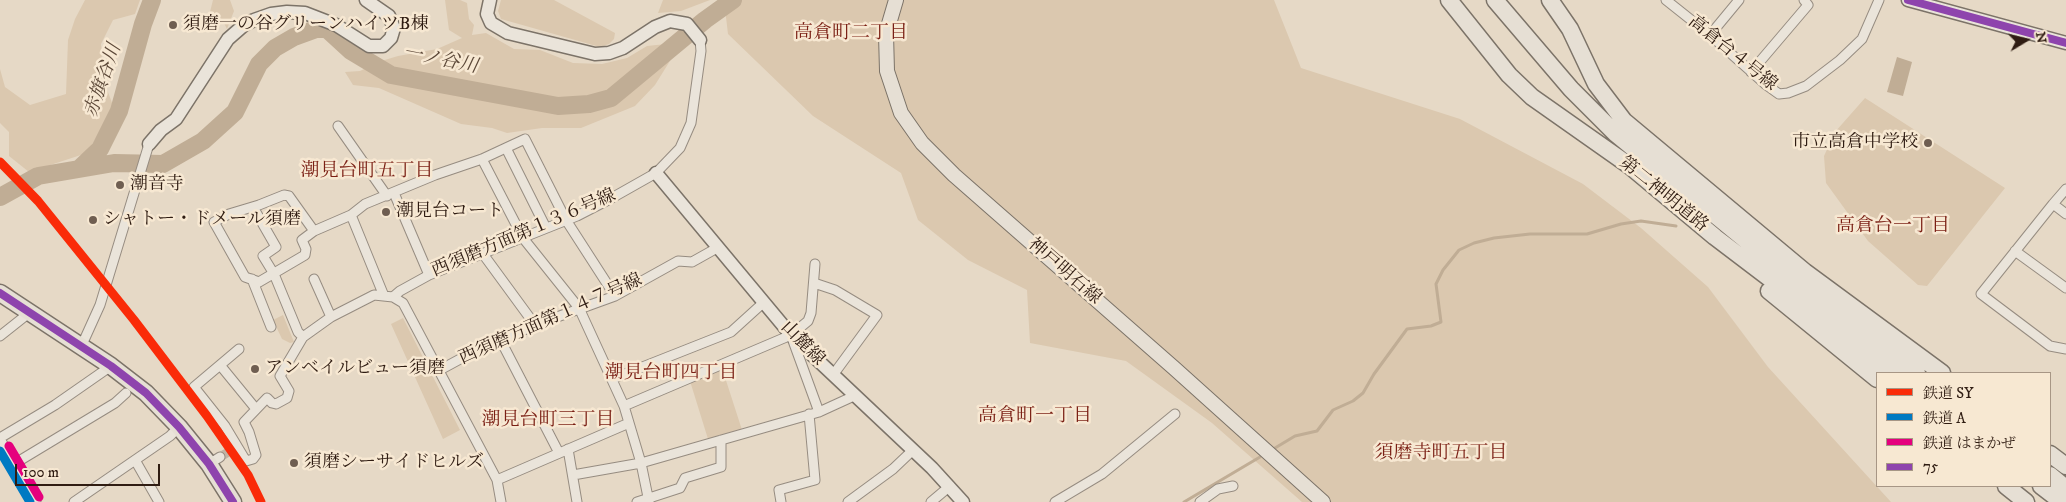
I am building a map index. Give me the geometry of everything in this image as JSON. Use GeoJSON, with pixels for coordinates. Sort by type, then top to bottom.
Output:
{"type":"FeatureCollection","features":[{"type":"Feature","properties":{"kind":"highway","name":"第二神明道路"},"geometry":{"type":"LineString","coordinates":[[1449,0],[1521,87],[1546,108],[1639,154]]}},
{"type":"Feature","properties":{"kind":"highway","name":"第二神明道路"},"geometry":{"type":"LineString","coordinates":[[1495,0],[1572,89],[1616,134],[1837,316],[1916,372]]}},
{"type":"Feature","properties":{"kind":"highway"},"geometry":{"type":"LineString","coordinates":[[1550,0],[1570,29],[1602,94],[1624,121],[1639,154]]}},
{"type":"Feature","properties":{"kind":"highway","name":"第二神明道路"},"geometry":{"type":"LineString","coordinates":[[1724,224],[1893,372]]}},
{"type":"Feature","properties":{"kind":"highway"},"geometry":{"type":"LineString","coordinates":[[1724,224],[1806,272],[1941,372]]}},
{"type":"Feature","properties":{"kind":"highway"},"geometry":{"type":"LineString","coordinates":[[1724,224],[1772,294],[1876,378]]}},
{"type":"Feature","properties":{"kind":"highway"},"geometry":{"type":"LineString","coordinates":[[0,293],[111,366],[146,393],[214,460],[232,502]]}},
{"type":"Feature","properties":{"kind":"highway"},"geometry":{"type":"LineString","coordinates":[[2051,455],[2066,466]]}},
{"type":"Feature","properties":{"kind":"highway"},"geometry":{"type":"LineString","coordinates":[[2051,476],[2066,488]]}},
{"type":"Feature","properties":{"kind":"highway"},"geometry":{"type":"LineString","coordinates":[[2007,487],[2026,502]]}},
{"type":"Feature","properties":{"kind":"highway"},"geometry":{"type":"LineString","coordinates":[[2042,487],[2062,502]]}},
{"type":"Feature","properties":{"kind":"main road","name":"神戸明石線"},"geometry":{"type":"LineString","coordinates":[[896,0],[886,34],[887,71],[901,113],[922,143],[954,176],[1167,362],[1322,502]]}},
{"type":"Feature","properties":{"kind":"street"},"geometry":{"type":"LineString","coordinates":[[81,347],[100,305],[149,144],[161,130],[176,120],[228,39],[244,25],[254,20],[272,14],[287,12],[305,13],[336,25],[369,46],[383,46],[391,38],[394,28],[389,16],[366,0]]}},
{"type":"Feature","properties":{"kind":"street"},"geometry":{"type":"LineString","coordinates":[[490,0],[487,14],[491,23],[508,33],[595,54],[608,53],[623,48],[655,27],[670,21],[686,24],[700,40]]}},
{"type":"Feature","properties":{"kind":"street","name":"高倉台４号線"},"geometry":{"type":"LineString","coordinates":[[1667,0],[1779,94],[1788,93],[1806,86],[1840,60],[1862,39],[1880,0]]}},
{"type":"Feature","properties":{"kind":"street"},"geometry":{"type":"LineString","coordinates":[[1710,35],[1739,0]]}},
{"type":"Feature","properties":{"kind":"street"},"geometry":{"type":"LineString","coordinates":[[1908,0],[2064,42]]}},
{"type":"Feature","properties":{"kind":"street"},"geometry":{"type":"LineString","coordinates":[[1752,72],[1808,2]]}},
{"type":"Feature","properties":{"kind":"street","name":"西須磨方面第１３６号線"},"geometry":{"type":"LineString","coordinates":[[256,409],[267,398],[276,404],[288,398],[289,392],[280,376],[303,337],[331,317],[374,295],[389,297],[429,275],[566,220],[610,199],[656,173],[680,148],[691,123],[700,40]]}},
{"type":"Feature","properties":{"kind":"street"},"geometry":{"type":"LineString","coordinates":[[338,126],[391,195],[429,275]]}},
{"type":"Feature","properties":{"kind":"street"},"geometry":{"type":"LineString","coordinates":[[314,231],[289,196],[284,194],[253,207],[229,214],[214,222],[245,276],[260,282],[304,254],[306,249],[302,240],[314,231],[351,214],[365,204],[391,195],[435,175],[482,159],[525,139],[566,220],[615,296]]}},
{"type":"Feature","properties":{"kind":"street"},"geometry":{"type":"LineString","coordinates":[[506,148],[546,228]]}},
{"type":"Feature","properties":{"kind":"street"},"geometry":{"type":"LineString","coordinates":[[482,159],[523,238],[579,308],[624,406],[641,463],[648,500]]}},
{"type":"Feature","properties":{"kind":"street","name":"山麓線"},"geometry":{"type":"LineString","coordinates":[[656,173],[717,248],[792,335],[950,486],[963,502]]}},
{"type":"Feature","properties":{"kind":"street"},"geometry":{"type":"LineString","coordinates":[[2066,189],[1981,294],[2050,346],[2066,349]]}},
{"type":"Feature","properties":{"kind":"street"},"geometry":{"type":"LineString","coordinates":[[2053,204],[2066,214]]}},
{"type":"Feature","properties":{"kind":"street"},"geometry":{"type":"LineString","coordinates":[[253,207],[276,247],[263,256],[274,274],[298,332],[303,337]]}},
{"type":"Feature","properties":{"kind":"street"},"geometry":{"type":"LineString","coordinates":[[351,214],[389,297],[403,303],[497,480],[501,502]]}},
{"type":"Feature","properties":{"kind":"street","name":"西須磨方面第１４７号線"},"geometry":{"type":"LineString","coordinates":[[438,371],[534,325],[615,296],[678,261],[692,262],[717,248]]}},
{"type":"Feature","properties":{"kind":"street"},"geometry":{"type":"LineString","coordinates":[[2015,251],[2066,288]]}},
{"type":"Feature","properties":{"kind":"street"},"geometry":{"type":"LineString","coordinates":[[483,254],[534,325]]}},
{"type":"Feature","properties":{"kind":"street"},"geometry":{"type":"LineString","coordinates":[[624,406],[792,335],[808,321],[812,313],[815,264]]}},
{"type":"Feature","properties":{"kind":"street"},"geometry":{"type":"LineString","coordinates":[[252,279],[272,327]]}},
{"type":"Feature","properties":{"kind":"street"},"geometry":{"type":"LineString","coordinates":[[314,279],[331,317]]}},
{"type":"Feature","properties":{"kind":"street"},"geometry":{"type":"LineString","coordinates":[[814,283],[835,290],[877,314],[833,375]]}},
{"type":"Feature","properties":{"kind":"street"},"geometry":{"type":"LineString","coordinates":[[612,379],[732,332],[763,302]]}},
{"type":"Feature","properties":{"kind":"street"},"geometry":{"type":"LineString","coordinates":[[0,336],[29,313]]}},
{"type":"Feature","properties":{"kind":"street"},"geometry":{"type":"LineString","coordinates":[[792,335],[819,412]]}},
{"type":"Feature","properties":{"kind":"street"},"geometry":{"type":"LineString","coordinates":[[501,341],[559,453]]}},
{"type":"Feature","properties":{"kind":"street"},"geometry":{"type":"LineString","coordinates":[[220,365],[256,409],[244,422],[256,455],[253,459],[246,461],[224,426],[194,387],[220,365],[239,349]]}},
{"type":"Feature","properties":{"kind":"street"},"geometry":{"type":"LineString","coordinates":[[36,502],[0,439],[55,405],[111,366]]}},
{"type":"Feature","properties":{"kind":"street"},"geometry":{"type":"LineString","coordinates":[[14,464],[115,403],[126,394]]}},
{"type":"Feature","properties":{"kind":"street"},"geometry":{"type":"LineString","coordinates":[[572,475],[641,463],[819,412],[854,396]]}},
{"type":"Feature","properties":{"kind":"street"},"geometry":{"type":"LineString","coordinates":[[781,502],[779,490],[815,480],[809,414]]}},
{"type":"Feature","properties":{"kind":"street"},"geometry":{"type":"LineString","coordinates":[[1055,502],[1102,474],[1175,414]]}},
{"type":"Feature","properties":{"kind":"street"},"geometry":{"type":"LineString","coordinates":[[497,480],[629,423]]}},
{"type":"Feature","properties":{"kind":"street"},"geometry":{"type":"LineString","coordinates":[[74,502],[170,436],[179,427]]}},
{"type":"Feature","properties":{"kind":"street"},"geometry":{"type":"LineString","coordinates":[[637,502],[648,500],[680,488],[685,478],[721,467],[722,440]]}},
{"type":"Feature","properties":{"kind":"street"},"geometry":{"type":"LineString","coordinates":[[568,449],[577,502]]}},
{"type":"Feature","properties":{"kind":"street"},"geometry":{"type":"LineString","coordinates":[[848,502],[893,469],[913,450]]}},
{"type":"Feature","properties":{"kind":"street"},"geometry":{"type":"LineString","coordinates":[[135,460],[159,502]]}},
{"type":"Feature","properties":{"kind":"street"},"geometry":{"type":"LineString","coordinates":[[931,502],[950,486]]}},
{"type":"Feature","properties":{"kind":"street"},"geometry":{"type":"LineString","coordinates":[[1200,502],[1218,489],[1233,486]]}},
{"type":"Feature","properties":{"kind":"shaded area"},"geometry":{"type":"Polygon","coordinates":[[[85,0],[140,0],[135,14],[113,20],[101,44],[103,79],[114,108],[87,153],[29,172],[9,156],[9,132],[0,123],[0,69],[5,87],[30,105],[66,94],[68,40],[75,19],[85,0]]]}},
{"type":"Feature","properties":{"kind":"shaded area"},"geometry":{"type":"Polygon","coordinates":[[[213,0],[230,0],[234,11],[227,29],[222,19],[209,16],[213,0]]]}},
{"type":"Feature","properties":{"kind":"shaded area"},"geometry":{"type":"Polygon","coordinates":[[[445,0],[460,0],[467,3],[469,19],[474,25],[472,35],[486,33],[514,49],[540,50],[573,63],[602,64],[627,58],[647,46],[666,44],[673,56],[655,85],[635,106],[581,128],[542,128],[507,133],[492,128],[461,124],[379,88],[353,85],[345,72],[360,71],[378,62],[398,56],[437,49],[462,38],[449,30],[445,0]]]}},
{"type":"Feature","properties":{"kind":"shaded area"},"geometry":{"type":"Polygon","coordinates":[[[501,0],[554,0],[615,33],[614,39],[609,44],[600,47],[501,19],[498,11],[501,0]]]}},
{"type":"Feature","properties":{"kind":"shaded area"},"geometry":{"type":"Polygon","coordinates":[[[663,0],[710,0],[681,11],[658,13],[663,0]]]}},
{"type":"Feature","properties":{"kind":"shaded area"},"geometry":{"type":"Polygon","coordinates":[[[724,0],[1274,0],[1301,68],[1460,119],[1583,184],[1641,228],[1708,287],[1768,367],[1891,502],[1302,502],[1212,423],[1126,361],[1030,343],[1027,290],[968,260],[918,220],[901,173],[813,116],[728,34],[724,0]]]}},
{"type":"Feature","properties":{"kind":"shaded area"},"geometry":{"type":"Polygon","coordinates":[[[1897,57],[1912,62],[1903,96],[1887,92],[1897,57]]]}},
{"type":"Feature","properties":{"kind":"shaded area"},"geometry":{"type":"Polygon","coordinates":[[[1865,98],[2005,188],[1927,286],[1918,285],[1868,241],[1826,183],[1824,156],[1835,132],[1865,98]]]}},
{"type":"Feature","properties":{"kind":"shaded area"},"geometry":{"type":"Polygon","coordinates":[[[283,315],[294,342],[290,343],[282,339],[273,320],[283,315]]]}},
{"type":"Feature","properties":{"kind":"shaded area"},"geometry":{"type":"Polygon","coordinates":[[[403,318],[460,430],[443,439],[391,324],[403,318]]]}},
{"type":"Feature","properties":{"kind":"shaded area"},"geometry":{"type":"Polygon","coordinates":[[[722,368],[742,430],[708,439],[690,381],[722,368]]]}},
{"type":"Feature","properties":{"kind":"waterway","name":"赤旗谷川"},"geometry":{"type":"LineString","coordinates":[[80,168],[100,149],[119,111],[143,24],[152,0]]}},
{"type":"Feature","properties":{"kind":"waterway","name":"一ノ谷川"},"geometry":{"type":"LineString","coordinates":[[0,197],[38,176],[114,163],[163,164],[203,141],[235,112],[259,64],[275,48],[294,37],[316,29],[327,29],[351,51],[391,75],[558,106],[589,104],[611,98],[705,20],[733,0]]}},
{"type":"Feature","properties":{"kind":"waterway"},"geometry":{"type":"LineString","coordinates":[[1275,448],[1295,436],[1317,431],[1333,410],[1353,401],[1363,393],[1374,374],[1407,329],[1431,326],[1441,322],[1436,284],[1443,270],[1459,250],[1474,243],[1494,238],[1530,234],[1587,234],[1621,224],[1641,221],[1676,226]]}},
{"type":"Feature","properties":{"kind":"waterway"},"geometry":{"type":"LineString","coordinates":[[1184,502],[1260,457]]}},
{"type":"Feature","properties":{"kind":"tunnel"},"geometry":{"type":"LineString","coordinates":[[220,457],[237,447]]}},
{"type":"Feature","properties":{"kind":"rail line","name":"SY"},"geometry":{"type":"LineString","coordinates":[[0,162],[38,201],[134,320],[207,416],[248,475],[261,502]]}},
{"type":"Feature","properties":{"kind":"rail line","name":"はまかぜ"},"geometry":{"type":"LineString","coordinates":[[9,446],[39,497]]}},
{"type":"Feature","properties":{"kind":"rail line","name":"A"},"geometry":{"type":"LineString","coordinates":[[0,451],[30,502]]}},
{"type":"Feature","properties":{"kind":"transit line","name":"75"},"geometry":{"type":"LineString","coordinates":[[1908,0],[2066,43]]}},
{"type":"Feature","properties":{"kind":"transit line","name":"75"},"geometry":{"type":"LineString","coordinates":[[0,293],[111,366],[146,393],[179,427],[209,464],[233,502]]}},
{"type":"Feature","properties":{"kind":"place","name":"須磨一の谷グリーンハイツB棟"},"geometry":{"type":"Point","coordinates":[173,25]}},
{"type":"Feature","properties":{"kind":"place","name":"市立高倉中学校"},"geometry":{"type":"Point","coordinates":[1928,143]}},
{"type":"Feature","properties":{"kind":"place","name":"潮音寺"},"geometry":{"type":"Point","coordinates":[120,185]}},
{"type":"Feature","properties":{"kind":"place","name":"潮見台コート"},"geometry":{"type":"Point","coordinates":[386,212]}},
{"type":"Feature","properties":{"kind":"place","name":"シャトー・ドメール須磨"},"geometry":{"type":"Point","coordinates":[93,220]}},
{"type":"Feature","properties":{"kind":"place","name":"アンベイルビュー須磨"},"geometry":{"type":"Point","coordinates":[255,369]}},
{"type":"Feature","properties":{"kind":"place","name":"須磨シーサイドヒルズ"},"geometry":{"type":"Point","coordinates":[294,463]}},
{"type":"Feature","properties":{"kind":"district","name":"高倉町二丁目"},"geometry":{"type":"Point","coordinates":[851,34]}},
{"type":"Feature","properties":{"kind":"district","name":"潮見台町五丁目"},"geometry":{"type":"Point","coordinates":[367,172]}},
{"type":"Feature","properties":{"kind":"district","name":"高倉台一丁目"},"geometry":{"type":"Point","coordinates":[1893,227]}},
{"type":"Feature","properties":{"kind":"district","name":"潮見台町四丁目"},"geometry":{"type":"Point","coordinates":[671,374]}},
{"type":"Feature","properties":{"kind":"district","name":"高倉町一丁目"},"geometry":{"type":"Point","coordinates":[1035,417]}},
{"type":"Feature","properties":{"kind":"district","name":"潮見台町三丁目"},"geometry":{"type":"Point","coordinates":[548,421]}},
{"type":"Feature","properties":{"kind":"district","name":"須磨寺町五丁目"},"geometry":{"type":"Point","coordinates":[1441,454]}}]}
